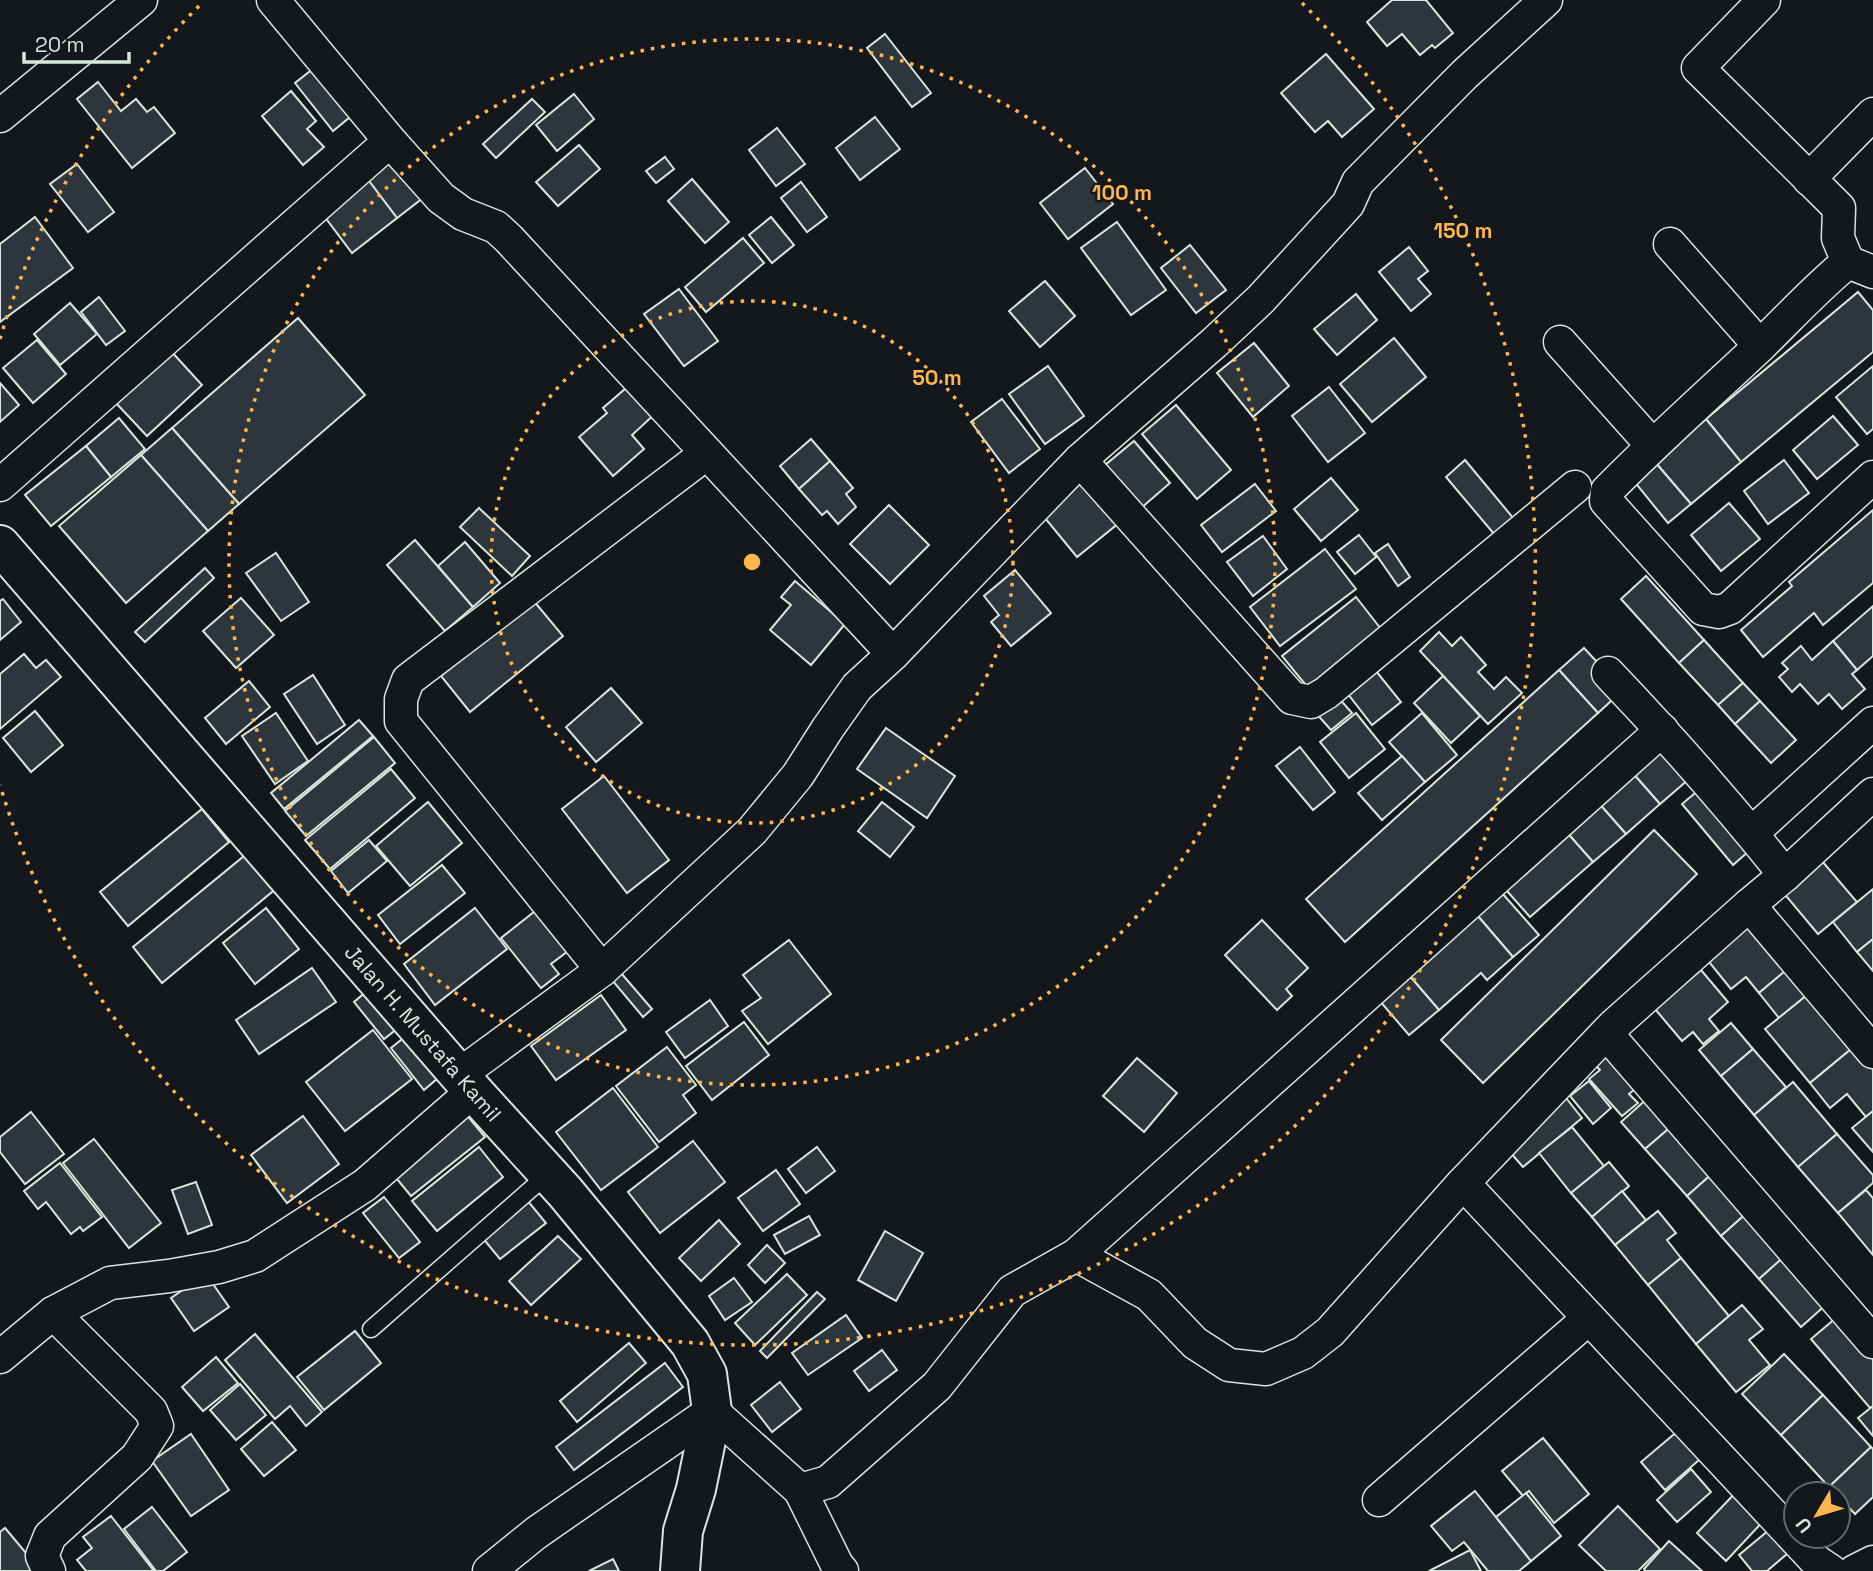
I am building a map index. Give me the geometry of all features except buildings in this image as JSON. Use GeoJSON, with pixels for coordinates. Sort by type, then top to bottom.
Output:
{"type":"FeatureCollection","features":[{"type":"Feature","properties":{"kind":"street"},"geometry":{"type":"LineString","coordinates":[[0,116],[141,0]]}},
{"type":"Feature","properties":{"kind":"street"},"geometry":{"type":"LineString","coordinates":[[273,0],[441,198],[463,214],[496,227],[509,239],[893,654]]}},
{"type":"Feature","properties":{"kind":"street"},"geometry":{"type":"LineString","coordinates":[[0,1357],[53,1313],[110,1283],[219,1267],[255,1256],[365,1185],[466,1083],[602,970],[752,831],[798,775],[828,727],[858,687],[1080,460],[1261,299],[1348,204],[1358,181],[1465,74],[1546,0]]}},
{"type":"Feature","properties":{"kind":"street"},"geometry":{"type":"LineString","coordinates":[[1764,0],[1698,68],[1839,208],[1838,238],[1860,267],[1826,279],[1760,346],[1652,445],[1607,491],[1606,501],[1703,610],[1719,612],[1730,608],[1873,477]]}},
{"type":"Feature","properties":{"kind":"street"},"geometry":{"type":"LineString","coordinates":[[1809,178],[1873,114]]}},
{"type":"Feature","properties":{"kind":"street"},"geometry":{"type":"LineString","coordinates":[[0,485],[390,141]]}},
{"type":"Feature","properties":{"kind":"street"},"geometry":{"type":"LineString","coordinates":[[1670,244],[1760,346]]}},
{"type":"Feature","properties":{"kind":"street"},"geometry":{"type":"LineString","coordinates":[[1560,342],[1652,445]]}},
{"type":"Feature","properties":{"kind":"street"},"geometry":{"type":"LineString","coordinates":[[602,970],[401,721],[401,699],[408,680],[707,453]]}},
{"type":"Feature","properties":{"kind":"street"},"geometry":{"type":"LineString","coordinates":[[1080,460],[1292,698],[1311,702],[1337,684],[1575,487]]}},
{"type":"Feature","properties":{"kind":"street","name":"Jalan H. Mustafa Kamil"},"geometry":{"type":"LineString","coordinates":[[0,545],[466,1083],[565,1192],[690,1343],[707,1374],[712,1411],[696,1489],[683,1531],[680,1571]]}},
{"type":"Feature","properties":{"kind":"street"},"geometry":{"type":"LineString","coordinates":[[1608,673],[1662,730],[1785,874]]}},
{"type":"Feature","properties":{"kind":"street"},"geometry":{"type":"LineString","coordinates":[[1752,833],[1873,723]]}},
{"type":"Feature","properties":{"kind":"street"},"geometry":{"type":"LineString","coordinates":[[800,1490],[828,1482],[937,1386],[1012,1291],[1076,1255],[1662,730]]}},
{"type":"Feature","properties":{"kind":"street"},"geometry":{"type":"LineString","coordinates":[[1840,753],[1873,788]]}},
{"type":"Feature","properties":{"kind":"street"},"geometry":{"type":"LineString","coordinates":[[1076,1255],[1149,1295],[1195,1343],[1229,1365],[1266,1369],[1303,1353],[1330,1332],[1463,1183],[1613,1026],[1873,794]]}},
{"type":"Feature","properties":{"kind":"street"},"geometry":{"type":"LineString","coordinates":[[1749,905],[1873,1052]]}},
{"type":"Feature","properties":{"kind":"street"},"geometry":{"type":"LineString","coordinates":[[1607,1034],[1873,1342]]}},
{"type":"Feature","properties":{"kind":"street"},"geometry":{"type":"LineString","coordinates":[[1463,1183],[1815,1561],[1831,1571]]}},
{"type":"Feature","properties":{"kind":"street"},"geometry":{"type":"LineString","coordinates":[[49,1571],[42,1556],[50,1536],[138,1457],[157,1426],[151,1411],[53,1313]]}},
{"type":"Feature","properties":{"kind":"street"},"geometry":{"type":"LineString","coordinates":[[1379,1500],[1589,1318]]}},
{"type":"Feature","properties":{"kind":"street"},"geometry":{"type":"LineString","coordinates":[[489,1571],[536,1532],[712,1411],[800,1490],[842,1571]]}},
{"type":"Feature","properties":{"kind":"street"},"geometry":{"type":"LineString","coordinates":[[1856,1571],[1873,1562]]}},
{"type":"Feature","properties":{"kind":"lane"},"geometry":{"type":"LineString","coordinates":[[371,1329],[548,1174]]}}]}
